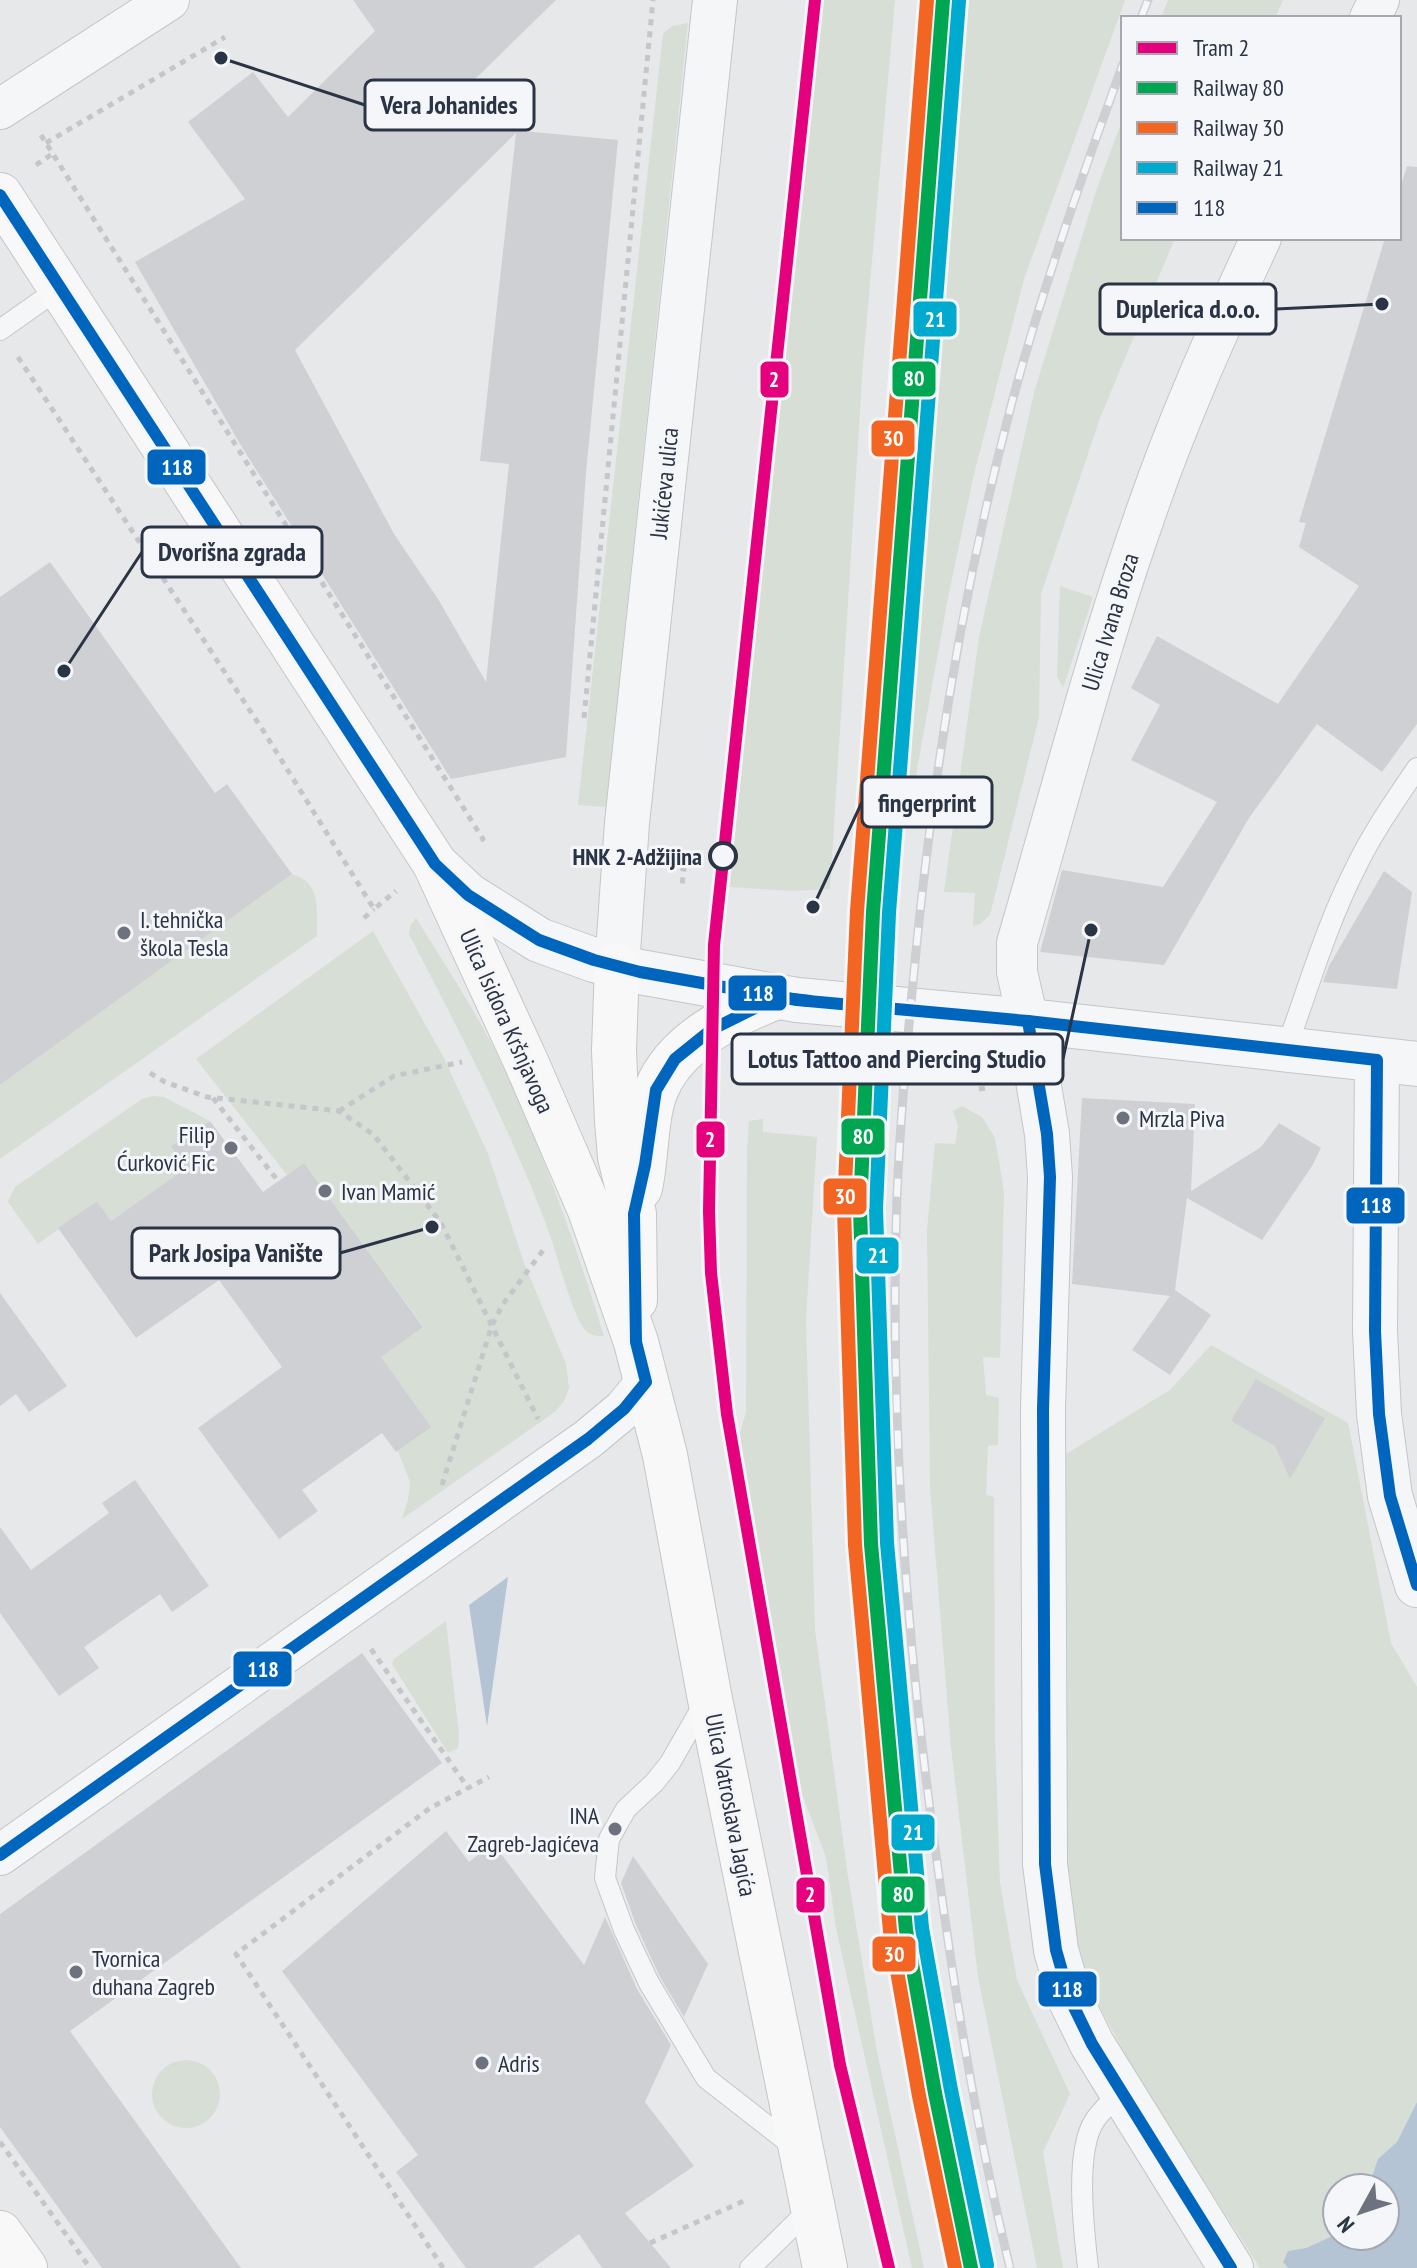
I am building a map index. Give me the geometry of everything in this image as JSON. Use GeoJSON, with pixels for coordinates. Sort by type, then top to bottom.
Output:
{"type":"FeatureCollection","features":[{"type":"Feature","properties":{"kind":"main road","name":"Ulica Isidora Kršnjavoga"},"geometry":{"type":"LineString","coordinates":[[13,183],[61,287],[418,876],[527,1064],[590,1210],[641,1362]]}},
{"type":"Feature","properties":{"kind":"main road"},"geometry":{"type":"LineString","coordinates":[[617,966],[614,1050],[617,1121],[620,1157],[634,1214],[641,1362]]}},
{"type":"Feature","properties":{"kind":"main road"},"geometry":{"type":"LineString","coordinates":[[634,1214],[645,1165],[652,1105],[664,1075],[688,1046],[711,1030],[777,997]]}},
{"type":"Feature","properties":{"kind":"main road","name":"Ulica Vatroslava Jagića"},"geometry":{"type":"LineString","coordinates":[[641,1362],[677,1515],[709,1694],[825,2268]]}},
{"type":"Feature","properties":{"kind":"main road"},"geometry":{"type":"LineString","coordinates":[[0,2233],[25,2268]]}},
{"type":"Feature","properties":{"kind":"street"},"geometry":{"type":"LineString","coordinates":[[0,109],[169,0]]}},
{"type":"Feature","properties":{"kind":"street","name":"Jukićeva ulica"},"geometry":{"type":"LineString","coordinates":[[617,966],[629,807],[715,0]]}},
{"type":"Feature","properties":{"kind":"street","name":"Ulica Ivana Broza"},"geometry":{"type":"LineString","coordinates":[[1028,1021],[1017,972],[1017,943],[1076,731],[1143,521],[1205,361],[1260,240]]}},
{"type":"Feature","properties":{"kind":"street"},"geometry":{"type":"LineString","coordinates":[[418,876],[468,895],[514,926],[565,951],[617,966],[777,997],[1397,1062],[1375,1331],[1379,1414],[1390,1496],[1417,1585]]}},
{"type":"Feature","properties":{"kind":"street"},"geometry":{"type":"LineString","coordinates":[[1028,1021],[1047,1134],[1050,1177],[1043,1409],[1045,1864],[1056,1950],[1070,1999],[1092,2044],[1231,2268]]}},
{"type":"Feature","properties":{"kind":"street"},"geometry":{"type":"LineString","coordinates":[[0,1855],[588,1439],[624,1409],[641,1362]]}},
{"type":"Feature","properties":{"kind":"lane"},"geometry":{"type":"LineString","coordinates":[[0,330],[61,287]]}},
{"type":"Feature","properties":{"kind":"lane"},"geometry":{"type":"LineString","coordinates":[[1286,1049],[1354,869],[1417,768]]}},
{"type":"Feature","properties":{"kind":"lane"},"geometry":{"type":"LineString","coordinates":[[709,1694],[670,1763],[626,1809],[609,1839],[605,1878],[624,1930],[649,1983],[706,2078],[800,2152]]}},
{"type":"Feature","properties":{"kind":"lane"},"geometry":{"type":"LineString","coordinates":[[1088,2268],[1083,2211],[1083,2158],[1094,2121],[1120,2092]]}},
{"type":"Feature","properties":{"kind":"lane"},"geometry":{"type":"LineString","coordinates":[[750,2268],[813,2206]]}},
{"type":"Feature","properties":{"kind":"path"},"geometry":{"type":"LineString","coordinates":[[584,718],[653,0]]}},
{"type":"Feature","properties":{"kind":"path"},"geometry":{"type":"LineString","coordinates":[[46,143],[225,37]]}},
{"type":"Feature","properties":{"kind":"path"},"geometry":{"type":"LineString","coordinates":[[39,133],[483,839]]}},
{"type":"Feature","properties":{"kind":"path"},"geometry":{"type":"LineString","coordinates":[[13,183],[52,154]]}},
{"type":"Feature","properties":{"kind":"path"},"geometry":{"type":"LineString","coordinates":[[0,330],[374,909]]}},
{"type":"Feature","properties":{"kind":"path"},"geometry":{"type":"LineString","coordinates":[[667,864],[684,869],[682,885]]}},
{"type":"Feature","properties":{"kind":"path"},"geometry":{"type":"LineString","coordinates":[[364,918],[418,876]]}},
{"type":"Feature","properties":{"kind":"path"},"geometry":{"type":"LineString","coordinates":[[339,1111],[394,1076],[462,1062]]}},
{"type":"Feature","properties":{"kind":"path"},"geometry":{"type":"LineString","coordinates":[[150,1073],[165,1082],[213,1098],[339,1111],[374,1135],[441,1223],[542,1427]]}},
{"type":"Feature","properties":{"kind":"path"},"geometry":{"type":"LineString","coordinates":[[979,1089],[987,1088]]}},
{"type":"Feature","properties":{"kind":"path"},"geometry":{"type":"LineString","coordinates":[[213,1098],[278,1181]]}},
{"type":"Feature","properties":{"kind":"path"},"geometry":{"type":"LineString","coordinates":[[442,1487],[492,1325],[503,1304],[544,1249]]}},
{"type":"Feature","properties":{"kind":"path"},"geometry":{"type":"LineString","coordinates":[[363,1638],[469,1788]]}},
{"type":"Feature","properties":{"kind":"path"},"geometry":{"type":"LineString","coordinates":[[443,2268],[236,1954],[430,1808],[489,1777]]}},
{"type":"Feature","properties":{"kind":"path"},"geometry":{"type":"LineString","coordinates":[[0,2142],[90,2268]]}},
{"type":"Feature","properties":{"kind":"path"},"geometry":{"type":"LineString","coordinates":[[650,2243],[746,2200]]}},
{"type":"Feature","properties":{"kind":"shaded area"},"geometry":{"type":"Polygon","coordinates":[[[816,0],[895,0],[863,363],[830,889],[791,891],[730,887],[816,0]]]}},
{"type":"Feature","properties":{"kind":"shaded area"},"geometry":{"type":"Polygon","coordinates":[[[965,0],[1125,0],[1024,279],[973,478],[912,797],[903,794],[931,417],[952,207],[965,0]]]}},
{"type":"Feature","properties":{"kind":"shaded area"},"geometry":{"type":"Polygon","coordinates":[[[1168,0],[1283,0],[1276,16],[1162,16],[1168,0]]]}},
{"type":"Feature","properties":{"kind":"shaded area"},"geometry":{"type":"Polygon","coordinates":[[[688,23],[606,807],[578,805],[663,34],[672,26],[688,23]]]}},
{"type":"Feature","properties":{"kind":"shaded area"},"geometry":{"type":"Polygon","coordinates":[[[1121,123],[1121,240],[1174,240],[1100,418],[1041,594],[1039,717],[990,915],[973,926],[975,893],[944,892],[979,637],[1035,389],[1097,188],[1121,123]]]}},
{"type":"Feature","properties":{"kind":"shaded area"},"geometry":{"type":"Polygon","coordinates":[[[1060,586],[1093,597],[1063,688],[1057,676],[1060,586]]]}},
{"type":"Feature","properties":{"kind":"shaded area"},"geometry":{"type":"Polygon","coordinates":[[[292,874],[302,878],[313,890],[317,907],[317,936],[0,1159],[0,1085],[292,874]]]}},
{"type":"Feature","properties":{"kind":"shaded area"},"geometry":{"type":"Polygon","coordinates":[[[416,918],[480,1022],[513,1088],[562,1211],[604,1336],[587,1332],[577,1315],[519,1158],[409,934],[416,918]]]}},
{"type":"Feature","properties":{"kind":"shaded area"},"geometry":{"type":"Polygon","coordinates":[[[373,931],[444,1058],[488,1154],[524,1263],[566,1364],[569,1388],[556,1411],[402,1519],[410,1482],[398,1451],[381,1357],[423,1326],[304,1163],[287,1175],[196,1059],[373,931]]]}},
{"type":"Feature","properties":{"kind":"shaded area"},"geometry":{"type":"Polygon","coordinates":[[[164,1097],[210,1121],[171,1146],[186,1168],[111,1221],[97,1201],[38,1244],[8,1202],[15,1187],[142,1099],[164,1097]]]}},
{"type":"Feature","properties":{"kind":"shaded area"},"geometry":{"type":"Polygon","coordinates":[[[962,1106],[982,1117],[995,1138],[1004,1192],[1000,1358],[983,1357],[986,1395],[999,1398],[998,1445],[988,1446],[986,1495],[994,1497],[995,1734],[1000,1883],[1017,1980],[1070,2094],[1043,2152],[1063,2268],[1037,2268],[978,1977],[951,1747],[930,1487],[927,1230],[935,1143],[955,1144],[958,1126],[953,1111],[962,1106]]]}},
{"type":"Feature","properties":{"kind":"shaded area"},"geometry":{"type":"Polygon","coordinates":[[[763,1119],[763,1132],[817,1137],[806,1320],[815,1629],[847,1870],[877,2052],[924,2268],[912,2268],[836,1928],[826,1857],[796,1779],[752,1537],[740,1433],[746,1412],[747,1151],[749,1121],[763,1119]]]}},
{"type":"Feature","properties":{"kind":"shaded area"},"geometry":{"type":"Polygon","coordinates":[[[1211,1345],[1348,1423],[1391,1643],[1417,1687],[1417,2102],[1397,2142],[1378,2159],[1374,2172],[1321,2172],[1321,2241],[1288,2251],[1283,2262],[1288,2268],[1260,2268],[1139,2079],[1089,1988],[1068,1904],[1053,1462],[1170,1390],[1211,1345]]]}},
{"type":"Feature","properties":{"kind":"shaded area"},"geometry":{"type":"Polygon","coordinates":[[[446,1621],[459,1734],[458,1748],[448,1753],[392,1664],[394,1659],[446,1621]]]}},
{"type":"Feature","properties":{"kind":"shaded area"},"geometry":{"type":"Polygon","coordinates":[[[186,2060],[210,2070],[220,2094],[210,2118],[186,2128],[162,2118],[152,2094],[162,2070],[186,2060]]]}},
{"type":"Feature","properties":{"kind":"water"},"geometry":{"type":"Polygon","coordinates":[[[508,1577],[487,1726],[469,1605],[508,1577]]]}},
{"type":"Feature","properties":{"kind":"water"},"geometry":{"type":"Polygon","coordinates":[[[1417,2102],[1417,2268],[1288,2268],[1283,2262],[1288,2251],[1321,2241],[1321,2252],[1401,2252],[1401,2172],[1374,2172],[1378,2159],[1397,2142],[1417,2102]]]}},
{"type":"Feature","properties":{"kind":"building"},"geometry":{"type":"Polygon","coordinates":[[[353,0],[556,0],[431,122],[618,140],[586,473],[566,757],[451,779],[240,444],[135,262],[245,199],[188,122],[253,72],[288,117],[375,31],[353,0]],[[516,133],[295,350],[394,534],[438,599],[486,682],[509,464],[480,461],[516,133]]]}},
{"type":"Feature","properties":{"kind":"building"},"geometry":{"type":"Polygon","coordinates":[[[1407,166],[1417,167],[1417,724],[1382,772],[1317,724],[1249,818],[1164,965],[1040,952],[1062,870],[1163,887],[1217,802],[1131,760],[1160,705],[1131,688],[1157,636],[1278,704],[1359,586],[1299,547],[1306,523],[1299,522],[1384,240],[1401,240],[1401,186],[1407,166]]]}},
{"type":"Feature","properties":{"kind":"building"},"geometry":{"type":"Polygon","coordinates":[[[50,562],[215,793],[227,784],[292,874],[0,1085],[0,597],[50,562]]]}},
{"type":"Feature","properties":{"kind":"building"},"geometry":{"type":"Polygon","coordinates":[[[1384,871],[1412,892],[1397,989],[1323,982],[1329,966],[1384,871]]]}},
{"type":"Feature","properties":{"kind":"building"},"geometry":{"type":"Polygon","coordinates":[[[1082,1098],[1195,1104],[1191,1191],[1261,1147],[1279,1123],[1321,1148],[1262,1240],[1187,1198],[1175,1290],[1211,1315],[1170,1375],[1132,1350],[1170,1296],[1072,1284],[1082,1098]]]}},
{"type":"Feature","properties":{"kind":"building"},"geometry":{"type":"Polygon","coordinates":[[[210,1121],[263,1192],[304,1163],[423,1327],[381,1357],[431,1427],[396,1452],[382,1433],[302,1490],[318,1511],[279,1539],[198,1428],[282,1367],[219,1280],[136,1338],[58,1228],[97,1201],[111,1221],[186,1168],[171,1146],[210,1121]]]}},
{"type":"Feature","properties":{"kind":"building"},"geometry":{"type":"Polygon","coordinates":[[[0,1293],[67,1386],[29,1412],[16,1394],[0,1406],[0,1293]]]}},
{"type":"Feature","properties":{"kind":"building"},"geometry":{"type":"Polygon","coordinates":[[[1256,1379],[1325,1418],[1290,1479],[1275,1446],[1231,1421],[1256,1379]]]}},
{"type":"Feature","properties":{"kind":"building"},"geometry":{"type":"Polygon","coordinates":[[[135,1480],[209,1586],[172,1612],[160,1594],[84,1647],[99,1668],[59,1696],[0,1613],[0,1527],[31,1570],[109,1513],[102,1503],[135,1480]]]}},
{"type":"Feature","properties":{"kind":"building","name":"Tvornica duhana Zagreb"},"geometry":{"type":"Polygon","coordinates":[[[362,1653],[442,1763],[70,2031],[241,2268],[102,2268],[0,2127],[0,1914],[362,1653]]]}},
{"type":"Feature","properties":{"kind":"building","name":"Adris"},"geometry":{"type":"Polygon","coordinates":[[[446,1831],[469,1862],[493,1843],[584,1965],[605,1917],[637,1989],[671,2045],[645,2102],[694,2166],[625,2213],[671,2268],[602,2268],[579,2234],[533,2268],[466,2268],[396,2172],[418,2155],[282,1971],[446,1831]]]}},
{"type":"Feature","properties":{"kind":"building"},"geometry":{"type":"Polygon","coordinates":[[[633,1856],[708,1964],[684,2017],[660,1977],[621,1883],[633,1856]]]}},
{"type":"Feature","properties":{"kind":"railway"},"geometry":{"type":"LineString","coordinates":[[1142,16],[1148,0]]}},
{"type":"Feature","properties":{"kind":"railway"},"geometry":{"type":"LineString","coordinates":[[1010,2268],[960,2020],[917,1702],[898,1448],[895,1280],[898,1169],[910,1009],[929,837],[950,692],[977,548],[1011,406],[1036,319],[1121,70]]}},
{"type":"Feature","properties":{"kind":"tram line","name":"2"},"geometry":{"type":"LineString","coordinates":[[815,0],[714,945],[709,1211],[711,1273],[727,1414],[840,2065],[889,2268]]}},
{"type":"Feature","properties":{"kind":"rail line","name":"30"},"geometry":{"type":"LineString","coordinates":[[927,0],[857,911],[844,1209],[855,1545],[890,1931],[919,2096],[955,2268]]}},
{"type":"Feature","properties":{"kind":"rail line","name":"80"},"geometry":{"type":"LineString","coordinates":[[943,0],[873,912],[860,1209],[871,1544],[906,1930],[971,2268]]}},
{"type":"Feature","properties":{"kind":"rail line","name":"21"},"geometry":{"type":"LineString","coordinates":[[959,1],[889,913],[876,1209],[887,1543],[922,1928],[987,2265]]}},
{"type":"Feature","properties":{"kind":"transit line","name":"118"},"geometry":{"type":"LineString","coordinates":[[0,195],[435,864],[468,895],[539,940],[594,960],[640,972],[797,1000],[1028,1021],[1377,1060],[1375,1331],[1379,1414],[1390,1496],[1417,1585]]}},
{"type":"Feature","properties":{"kind":"transit line","name":"118"},"geometry":{"type":"LineString","coordinates":[[0,1855],[588,1439],[624,1409],[646,1382],[636,1342],[634,1214],[656,1090],[675,1059],[711,1030],[777,997],[810,1001]]}},
{"type":"Feature","properties":{"kind":"transit line","name":"118"},"geometry":{"type":"LineString","coordinates":[[1028,1021],[1047,1134],[1050,1177],[1043,1409],[1045,1864],[1056,1950],[1070,1999],[1092,2044],[1231,2268]]}},
{"type":"Feature","properties":{"kind":"place","name":"Vera Johanides"},"geometry":{"type":"Point","coordinates":[221,58]}},
{"type":"Feature","properties":{"kind":"place","name":"Duplerica d.o.o."},"geometry":{"type":"Point","coordinates":[1382,304]}},
{"type":"Feature","properties":{"kind":"place","name":"Dvorišna zgrada"},"geometry":{"type":"Point","coordinates":[64,671]}},
{"type":"Feature","properties":{"kind":"place","name":"HNK 2-Adžijina"},"geometry":{"type":"Point","coordinates":[723,856]}},
{"type":"Feature","properties":{"kind":"place","name":"fingerprint"},"geometry":{"type":"Point","coordinates":[813,907]}},
{"type":"Feature","properties":{"kind":"place","name":"Lotus Tattoo and Piercing Studio"},"geometry":{"type":"Point","coordinates":[1091,930]}},
{"type":"Feature","properties":{"kind":"place","name":"I. tehnička škola Tesla"},"geometry":{"type":"Point","coordinates":[124,933]}},
{"type":"Feature","properties":{"kind":"place","name":"Mrzla Piva"},"geometry":{"type":"Point","coordinates":[1123,1118]}},
{"type":"Feature","properties":{"kind":"place","name":"Filip Ćurković Fic"},"geometry":{"type":"Point","coordinates":[231,1148]}},
{"type":"Feature","properties":{"kind":"place","name":"Ivan Mamić"},"geometry":{"type":"Point","coordinates":[325,1191]}},
{"type":"Feature","properties":{"kind":"place","name":"Park Josipa Vanište"},"geometry":{"type":"Point","coordinates":[432,1227]}},
{"type":"Feature","properties":{"kind":"place","name":"INA Zagreb-Jagićeva"},"geometry":{"type":"Point","coordinates":[615,1829]}},
{"type":"Feature","properties":{"kind":"place","name":"Tvornica duhana Zagreb"},"geometry":{"type":"Point","coordinates":[76,1972]}},
{"type":"Feature","properties":{"kind":"place","name":"Adris"},"geometry":{"type":"Point","coordinates":[482,2063]}}]}
